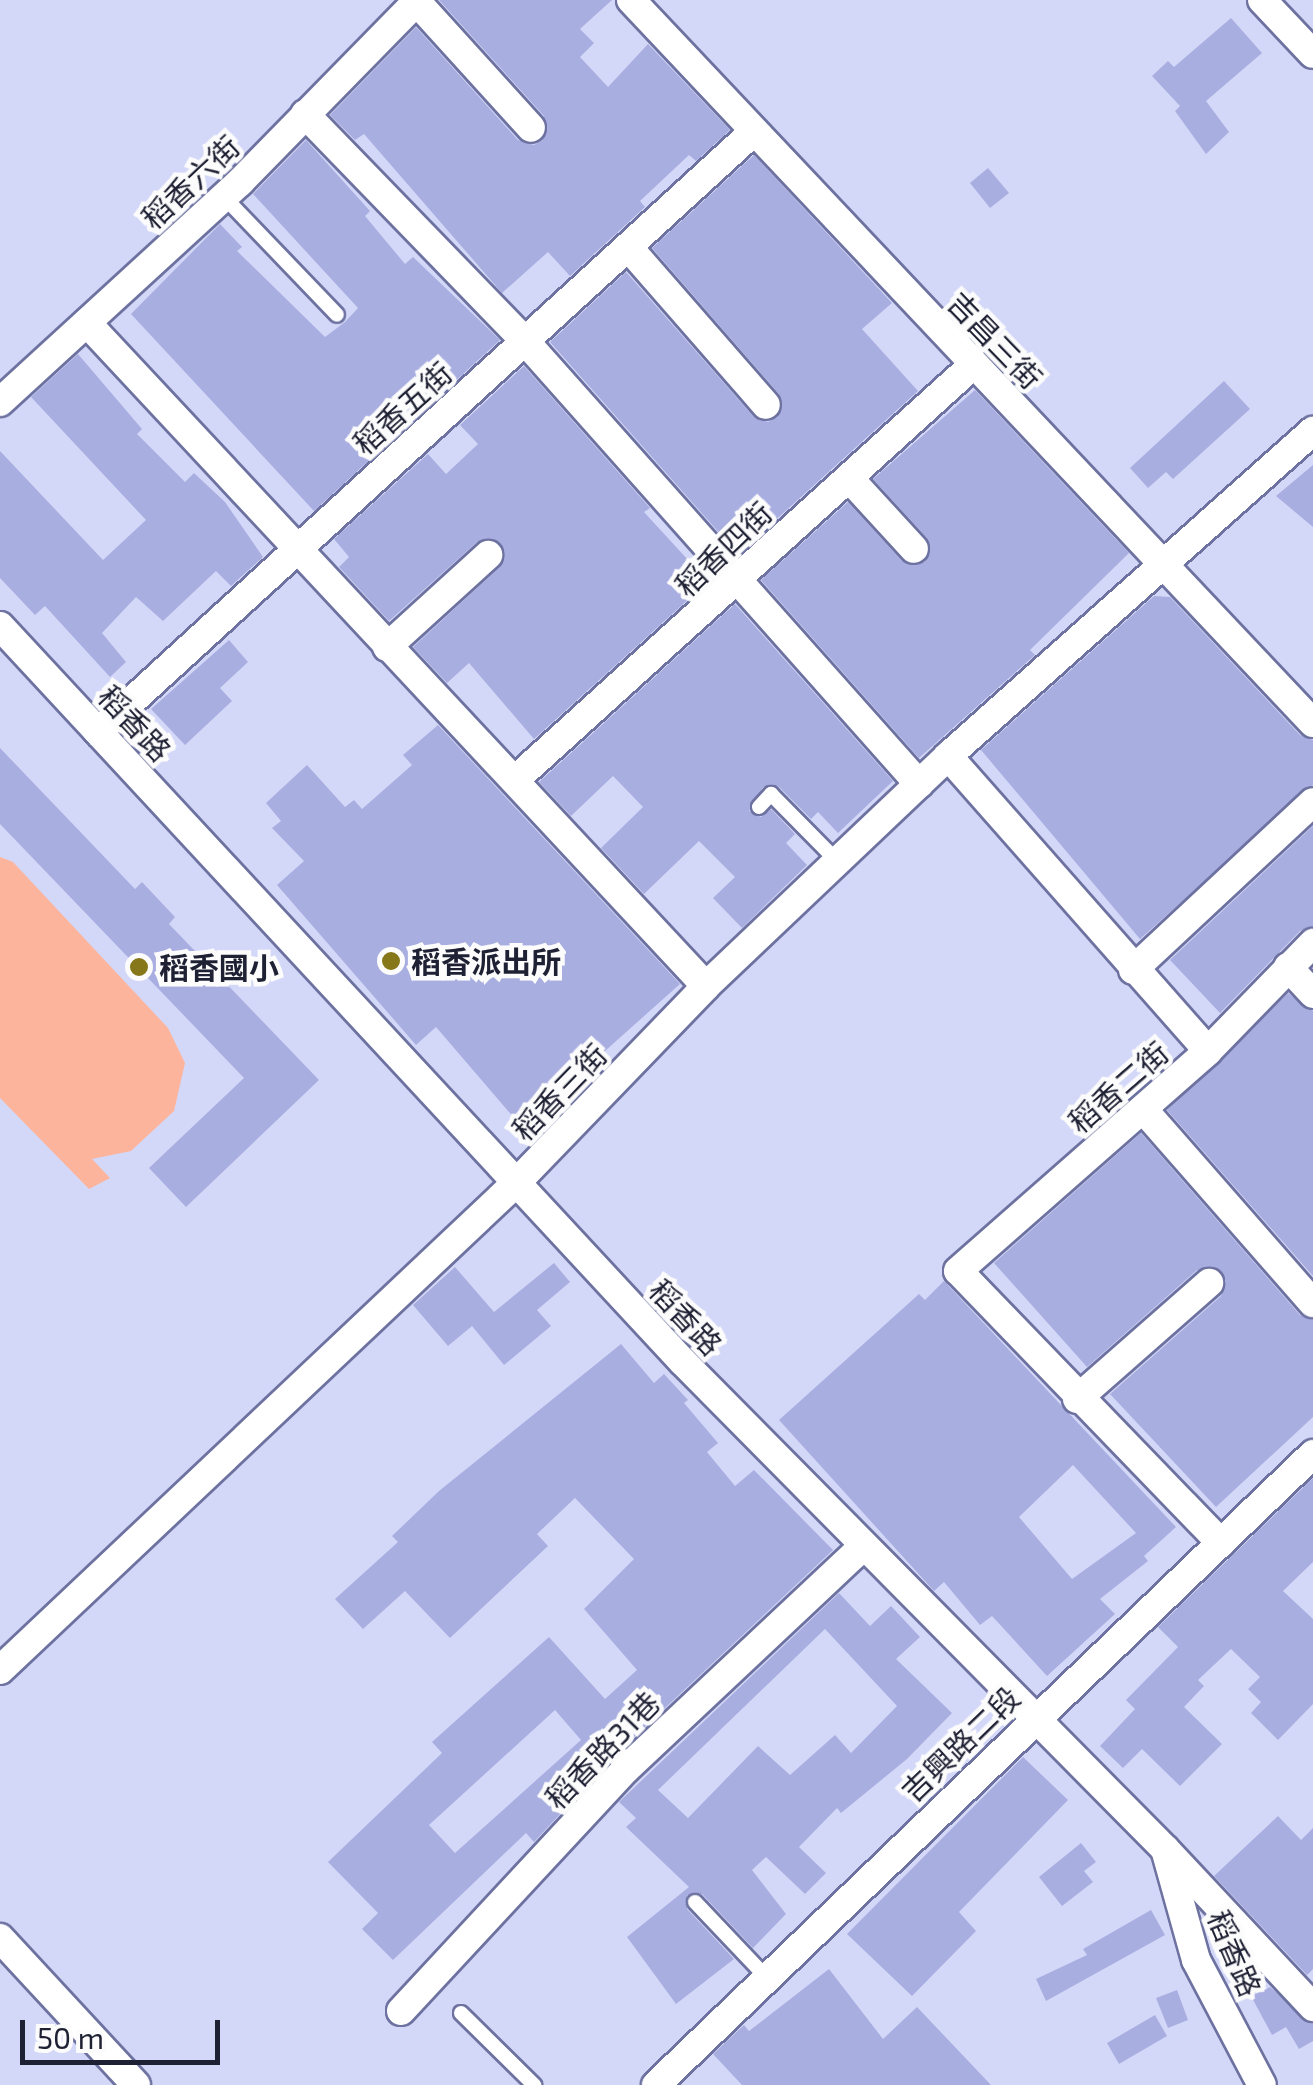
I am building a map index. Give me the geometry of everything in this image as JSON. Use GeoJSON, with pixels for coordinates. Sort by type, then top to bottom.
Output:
{"type":"FeatureCollection","features":[{"type":"Feature","properties":{"kind":"street","name":"吉昌三街"},"geometry":{"type":"LineString","coordinates":[[631,0],[751,134],[1168,563],[1313,723]]}},
{"type":"Feature","properties":{"kind":"street"},"geometry":{"type":"LineString","coordinates":[[1262,0],[1313,54]]}},
{"type":"Feature","properties":{"kind":"street"},"geometry":{"type":"LineString","coordinates":[[417,1],[532,128]]}},
{"type":"Feature","properties":{"kind":"street","name":"稻香六街"},"geometry":{"type":"LineString","coordinates":[[0,402],[224,197],[417,1]]}},
{"type":"Feature","properties":{"kind":"street"},"geometry":{"type":"LineString","coordinates":[[305,114],[525,341],[919,784]]}},
{"type":"Feature","properties":{"kind":"street","name":"稻香五街"},"geometry":{"type":"LineString","coordinates":[[98,732],[751,134]]}},
{"type":"Feature","properties":{"kind":"street"},"geometry":{"type":"LineString","coordinates":[[629,248],[766,406]]}},
{"type":"Feature","properties":{"kind":"street"},"geometry":{"type":"LineString","coordinates":[[86,323],[294,551],[516,779],[706,986]]}},
{"type":"Feature","properties":{"kind":"street","name":"稻香四街"},"geometry":{"type":"LineString","coordinates":[[516,779],[738,582],[973,365]]}},
{"type":"Feature","properties":{"kind":"street","name":"稻香三街"},"geometry":{"type":"LineString","coordinates":[[0,1670],[518,1181],[706,986],[840,864],[948,756],[1313,431]]}},
{"type":"Feature","properties":{"kind":"street"},"geometry":{"type":"LineString","coordinates":[[849,478],[914,549]]}},
{"type":"Feature","properties":{"kind":"street"},"geometry":{"type":"LineString","coordinates":[[387,647],[488,555]]}},
{"type":"Feature","properties":{"kind":"street","name":"稻香路"},"geometry":{"type":"LineString","coordinates":[[0,626],[862,1548],[1036,1715],[1165,1848],[1196,1960],[1262,2085]]}},
{"type":"Feature","properties":{"kind":"street"},"geometry":{"type":"LineString","coordinates":[[948,756],[1208,1052]]}},
{"type":"Feature","properties":{"kind":"street"},"geometry":{"type":"LineString","coordinates":[[1132,970],[1313,802]]}},
{"type":"Feature","properties":{"kind":"street","name":"稻香二街"},"geometry":{"type":"LineString","coordinates":[[1077,1399],[958,1271],[1208,1052],[1313,943]]}},
{"type":"Feature","properties":{"kind":"street"},"geometry":{"type":"LineString","coordinates":[[1288,967],[1313,994]]}},
{"type":"Feature","properties":{"kind":"street"},"geometry":{"type":"LineString","coordinates":[[1142,1110],[1310,1292]]}},
{"type":"Feature","properties":{"kind":"street"},"geometry":{"type":"LineString","coordinates":[[1209,1283],[1077,1399],[1221,1542]]}},
{"type":"Feature","properties":{"kind":"street","name":"吉興路二段"},"geometry":{"type":"LineString","coordinates":[[656,2085],[1036,1715],[1313,1454]]}},
{"type":"Feature","properties":{"kind":"street","name":"稻香路31巷"},"geometry":{"type":"LineString","coordinates":[[400,2011],[626,1769],[862,1548]]}},
{"type":"Feature","properties":{"kind":"street"},"geometry":{"type":"LineString","coordinates":[[1165,1848],[1313,2006]]}},
{"type":"Feature","properties":{"kind":"street"},"geometry":{"type":"LineString","coordinates":[[0,1938],[136,2085]]}},
{"type":"Feature","properties":{"kind":"lane"},"geometry":{"type":"LineString","coordinates":[[224,197],[337,315]]}},
{"type":"Feature","properties":{"kind":"lane"},"geometry":{"type":"LineString","coordinates":[[760,807],[771,794],[840,864]]}},
{"type":"Feature","properties":{"kind":"lane"},"geometry":{"type":"LineString","coordinates":[[696,1902],[767,1978]]}},
{"type":"Feature","properties":{"kind":"lane"},"geometry":{"type":"LineString","coordinates":[[460,2012],[534,2085]]}},
{"type":"Feature","properties":{"kind":"shaded area"},"geometry":{"type":"Polygon","coordinates":[[[0,857],[13,862],[168,1028],[185,1063],[174,1111],[131,1151],[92,1159],[110,1178],[89,1189],[0,1098],[0,857]]]}},
{"type":"Feature","properties":{"kind":"building"},"geometry":{"type":"Polygon","coordinates":[[[439,0],[612,0],[580,29],[594,43],[580,57],[608,87],[648,44],[730,130],[696,161],[689,155],[640,201],[645,207],[570,276],[548,252],[502,293],[364,134],[355,140],[330,115],[416,27],[518,140],[534,145],[543,140],[544,116],[439,0]]]}},
{"type":"Feature","properties":{"kind":"building"},"geometry":{"type":"Polygon","coordinates":[[[1231,18],[1262,53],[1206,101],[1229,132],[1206,154],[1175,111],[1180,106],[1152,76],[1168,61],[1174,67],[1231,18]]]}},
{"type":"Feature","properties":{"kind":"building"},"geometry":{"type":"Polygon","coordinates":[[[306,140],[370,211],[365,216],[405,264],[413,257],[500,340],[314,511],[131,314],[220,224],[242,247],[237,251],[325,337],[345,322],[358,308],[253,194],[306,140]]]}},
{"type":"Feature","properties":{"kind":"building"},"geometry":{"type":"Polygon","coordinates":[[[754,155],[892,303],[862,329],[918,391],[738,554],[550,342],[626,272],[753,416],[768,422],[778,417],[779,394],[652,248],[754,155]]]}},
{"type":"Feature","properties":{"kind":"building"},"geometry":{"type":"Polygon","coordinates":[[[988,168],[1009,193],[990,208],[970,183],[988,168]]]}},
{"type":"Feature","properties":{"kind":"building"},"geometry":{"type":"Polygon","coordinates":[[[78,354],[142,429],[137,434],[185,482],[194,473],[225,502],[263,557],[231,586],[216,571],[163,621],[136,597],[102,633],[126,662],[110,677],[45,606],[35,615],[0,578],[0,451],[103,560],[146,520],[31,397],[78,354]]]}},
{"type":"Feature","properties":{"kind":"building"},"geometry":{"type":"Polygon","coordinates":[[[524,366],[650,508],[644,512],[700,573],[704,569],[712,578],[534,739],[469,663],[447,683],[413,647],[500,567],[500,543],[477,542],[389,621],[339,567],[349,557],[334,539],[428,454],[446,474],[478,444],[460,425],[524,366]]]}},
{"type":"Feature","properties":{"kind":"building"},"geometry":{"type":"Polygon","coordinates":[[[1224,381],[1250,409],[1173,479],[1166,472],[1148,488],[1130,468],[1224,381]]]}},
{"type":"Feature","properties":{"kind":"building"},"geometry":{"type":"Polygon","coordinates":[[[975,390],[1129,553],[1030,650],[1035,655],[919,758],[761,580],[848,502],[902,561],[925,562],[927,538],[873,479],[975,390]]]}},
{"type":"Feature","properties":{"kind":"building"},"geometry":{"type":"Polygon","coordinates":[[[1313,465],[1313,527],[1276,496],[1313,465]]]}},
{"type":"Feature","properties":{"kind":"building"},"geometry":{"type":"Polygon","coordinates":[[[1154,596],[1170,597],[1300,735],[1313,740],[1313,785],[1140,939],[981,750],[1154,596]]]}},
{"type":"Feature","properties":{"kind":"building"},"geometry":{"type":"Polygon","coordinates":[[[735,604],[893,781],[838,833],[818,812],[811,819],[778,786],[763,787],[749,811],[761,817],[771,809],[795,834],[786,843],[807,865],[742,928],[713,898],[735,877],[699,841],[644,894],[601,848],[643,807],[613,776],[571,816],[539,782],[735,604]]]}},
{"type":"Feature","properties":{"kind":"building"},"geometry":{"type":"Polygon","coordinates":[[[229,640],[248,662],[220,688],[232,701],[185,745],[151,709],[229,640]]]}},
{"type":"Feature","properties":{"kind":"building"},"geometry":{"type":"Polygon","coordinates":[[[438,725],[680,984],[521,1126],[436,1027],[416,1045],[277,885],[304,861],[272,828],[281,821],[266,803],[307,765],[345,807],[354,800],[362,809],[412,765],[403,755],[438,725]]]}},
{"type":"Feature","properties":{"kind":"building"},"geometry":{"type":"Polygon","coordinates":[[[0,748],[135,889],[142,882],[175,917],[169,924],[319,1080],[186,1207],[149,1168],[244,1078],[0,824],[0,748]]]}},
{"type":"Feature","properties":{"kind":"building"},"geometry":{"type":"Polygon","coordinates":[[[1313,826],[1313,926],[1300,931],[1220,1013],[1170,960],[1313,826]]]}},
{"type":"Feature","properties":{"kind":"building"},"geometry":{"type":"Polygon","coordinates":[[[1288,993],[1313,1011],[1313,1276],[1167,1110],[1288,993]]]}},
{"type":"Feature","properties":{"kind":"building"},"geometry":{"type":"Polygon","coordinates":[[[1141,1133],[1300,1315],[1313,1320],[1313,1417],[1216,1507],[1110,1394],[1221,1296],[1226,1281],[1221,1271],[1197,1270],[1087,1367],[994,1263],[1141,1133]]]}},
{"type":"Feature","properties":{"kind":"building"},"geometry":{"type":"Polygon","coordinates":[[[554,1263],[570,1282],[537,1310],[551,1326],[504,1365],[472,1326],[448,1346],[413,1305],[455,1267],[494,1312],[554,1263]]]}},
{"type":"Feature","properties":{"kind":"building"},"geometry":{"type":"Polygon","coordinates":[[[944,1281],[1176,1527],[1144,1556],[1148,1561],[1100,1599],[1115,1614],[1047,1676],[992,1616],[980,1625],[944,1582],[934,1591],[779,1420],[919,1294],[925,1300],[944,1281]],[[1073,1465],[1019,1517],[1072,1579],[1136,1533],[1073,1465]]]}},
{"type":"Feature","properties":{"kind":"building"},"geometry":{"type":"Polygon","coordinates":[[[621,1344],[654,1383],[664,1374],[688,1400],[684,1403],[718,1443],[707,1452],[735,1486],[754,1470],[833,1550],[614,1756],[534,1842],[526,1833],[393,1960],[362,1929],[378,1913],[328,1862],[442,1753],[432,1742],[549,1637],[605,1699],[637,1670],[584,1609],[634,1559],[575,1498],[537,1534],[548,1546],[450,1638],[405,1591],[363,1629],[335,1599],[398,1542],[392,1536],[439,1491],[621,1344]],[[555,1710],[429,1825],[455,1853],[581,1740],[555,1710]]]}},
{"type":"Feature","properties":{"kind":"building"},"geometry":{"type":"Polygon","coordinates":[[[1313,1478],[1313,1562],[1283,1591],[1313,1619],[1313,1704],[1278,1740],[1251,1713],[1261,1702],[1248,1689],[1260,1677],[1231,1649],[1198,1680],[1204,1686],[1184,1707],[1222,1744],[1180,1786],[1142,1749],[1123,1768],[1100,1746],[1135,1709],[1126,1700],[1178,1647],[1158,1627],[1313,1478]]]}},
{"type":"Feature","properties":{"kind":"building"},"geometry":{"type":"Polygon","coordinates":[[[839,1593],[870,1626],[891,1606],[920,1637],[896,1659],[952,1713],[907,1759],[841,1813],[837,1808],[799,1847],[826,1873],[805,1894],[766,1857],[752,1870],[786,1914],[753,1948],[702,1894],[687,1895],[687,1909],[734,1959],[676,2004],[627,1937],[689,1887],[626,1827],[636,1818],[619,1802],[839,1593]],[[825,1629],[658,1790],[688,1818],[758,1746],[790,1775],[835,1735],[851,1753],[897,1706],[825,1629]]]}},
{"type":"Feature","properties":{"kind":"building"},"geometry":{"type":"Polygon","coordinates":[[[1023,1757],[1068,1800],[959,1912],[976,1931],[912,1996],[847,1934],[1023,1757]]]}},
{"type":"Feature","properties":{"kind":"building"},"geometry":{"type":"Polygon","coordinates":[[[1278,1816],[1301,1840],[1313,1828],[1313,1969],[1307,1975],[1214,1876],[1278,1816]]]}},
{"type":"Feature","properties":{"kind":"building"},"geometry":{"type":"Polygon","coordinates":[[[1081,1843],[1096,1862],[1084,1871],[1093,1882],[1062,1906],[1039,1877],[1081,1843]]]}},
{"type":"Feature","properties":{"kind":"building"},"geometry":{"type":"Polygon","coordinates":[[[1151,1910],[1165,1935],[1046,2001],[1036,1979],[1087,1955],[1083,1949],[1151,1910]]]}},
{"type":"Feature","properties":{"kind":"building"},"geometry":{"type":"Polygon","coordinates":[[[829,1969],[883,2039],[917,2007],[991,2085],[742,2085],[713,2054],[744,2025],[749,2031],[829,1969]]]}},
{"type":"Feature","properties":{"kind":"building"},"geometry":{"type":"Polygon","coordinates":[[[1270,1987],[1313,2024],[1313,2041],[1299,2049],[1286,2027],[1272,2035],[1251,1996],[1270,1987]]]}},
{"type":"Feature","properties":{"kind":"building"},"geometry":{"type":"Polygon","coordinates":[[[1177,1990],[1188,2020],[1168,2028],[1156,1998],[1177,1990]]]}},
{"type":"Feature","properties":{"kind":"building"},"geometry":{"type":"Polygon","coordinates":[[[1155,2015],[1167,2036],[1119,2064],[1107,2043],[1155,2015]]]}},
{"type":"Feature","properties":{"kind":"place","name":"稻香派出所"},"geometry":{"type":"Point","coordinates":[391,961]}},
{"type":"Feature","properties":{"kind":"place","name":"稻香國小"},"geometry":{"type":"Point","coordinates":[139,967]}}]}
